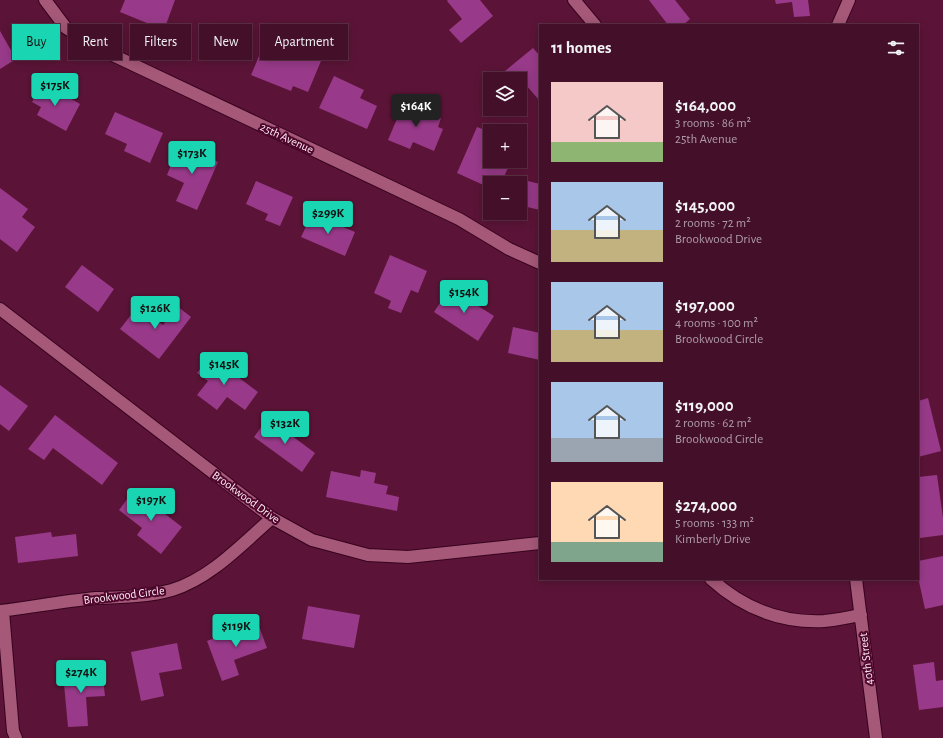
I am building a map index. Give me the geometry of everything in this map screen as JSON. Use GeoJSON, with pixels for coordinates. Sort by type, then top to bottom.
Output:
{"type":"FeatureCollection","features":[{"type":"Feature","properties":{"kind":"street","name":"25th Avenue"},"geometry":{"type":"LineString","coordinates":[[45,0],[66,28],[98,48],[459,219],[509,249],[539,264]]}},
{"type":"Feature","properties":{"kind":"street"},"geometry":{"type":"LineString","coordinates":[[574,0],[594,24]]}},
{"type":"Feature","properties":{"kind":"street"},"geometry":{"type":"LineString","coordinates":[[838,24],[849,0]]}},
{"type":"Feature","properties":{"kind":"street","name":"Brookwood Drive"},"geometry":{"type":"LineString","coordinates":[[0,309],[272,518],[312,540],[368,555],[408,557],[539,543]]}},
{"type":"Feature","properties":{"kind":"street","name":"Brookwood Circle"},"geometry":{"type":"LineString","coordinates":[[1,611],[95,598],[135,597],[172,590],[206,573],[229,556],[272,518]]}},
{"type":"Feature","properties":{"kind":"street"},"geometry":{"type":"LineString","coordinates":[[712,580],[753,609],[788,620],[824,621],[861,615]]}},
{"type":"Feature","properties":{"kind":"street","name":"40th Street"},"geometry":{"type":"LineString","coordinates":[[856,580],[876,738]]}},
{"type":"Feature","properties":{"kind":"street"},"geometry":{"type":"LineString","coordinates":[[1,611],[13,731],[16,738]]}},
{"type":"Feature","properties":{"kind":"building"},"geometry":{"type":"Polygon","coordinates":[[[125,0],[175,0],[166,24],[149,24],[120,12],[125,0]]]}},
{"type":"Feature","properties":{"kind":"building"},"geometry":{"type":"Polygon","coordinates":[[[480,0],[493,16],[461,43],[449,30],[462,19],[447,1],[480,0]]]}},
{"type":"Feature","properties":{"kind":"building"},"geometry":{"type":"Polygon","coordinates":[[[649,0],[675,0],[690,19],[684,24],[667,24],[649,0]]]}},
{"type":"Feature","properties":{"kind":"building"},"geometry":{"type":"Polygon","coordinates":[[[775,0],[808,0],[810,16],[794,17],[792,2],[776,4],[775,0]]]}},
{"type":"Feature","properties":{"kind":"building"},"geometry":{"type":"Polygon","coordinates":[[[0,31],[12,52],[12,60],[14,60],[0,69],[0,31]]]}},
{"type":"Feature","properties":{"kind":"building"},"geometry":{"type":"Polygon","coordinates":[[[533,48],[539,55],[539,100],[527,86],[527,72],[505,71],[533,48]]]}},
{"type":"Feature","properties":{"kind":"building"},"geometry":{"type":"Polygon","coordinates":[[[260,54],[260,60],[321,60],[308,92],[293,86],[291,91],[251,75],[260,54]]]}},
{"type":"Feature","properties":{"kind":"building"},"geometry":{"type":"Polygon","coordinates":[[[334,76],[364,90],[360,98],[377,106],[367,129],[319,108],[334,76]]]}},
{"type":"Feature","properties":{"kind":"building"},"geometry":{"type":"Polygon","coordinates":[[[43,82],[80,104],[66,131],[37,115],[41,107],[32,102],[43,82]]]}},
{"type":"Feature","properties":{"kind":"building"},"geometry":{"type":"Polygon","coordinates":[[[404,102],[441,118],[438,127],[443,129],[434,151],[413,142],[410,149],[388,140],[404,102]]]}},
{"type":"Feature","properties":{"kind":"building"},"geometry":{"type":"Polygon","coordinates":[[[115,112],[163,133],[150,163],[124,151],[127,144],[105,134],[115,112]]]}},
{"type":"Feature","properties":{"kind":"building"},"geometry":{"type":"Polygon","coordinates":[[[477,127],[483,129],[483,168],[508,168],[504,176],[483,176],[483,185],[457,173],[477,127]]]}},
{"type":"Feature","properties":{"kind":"building"},"geometry":{"type":"Polygon","coordinates":[[[179,145],[218,162],[197,210],[176,201],[184,183],[167,175],[179,145]]]}},
{"type":"Feature","properties":{"kind":"building"},"geometry":{"type":"Polygon","coordinates":[[[256,181],[293,197],[280,226],[265,220],[268,214],[246,204],[256,181]]]}},
{"type":"Feature","properties":{"kind":"building"},"geometry":{"type":"Polygon","coordinates":[[[528,181],[539,184],[539,210],[527,207],[528,181]]]}},
{"type":"Feature","properties":{"kind":"building"},"geometry":{"type":"Polygon","coordinates":[[[0,188],[28,209],[22,217],[35,227],[17,252],[0,239],[0,188]]]}},
{"type":"Feature","properties":{"kind":"building"},"geometry":{"type":"Polygon","coordinates":[[[312,214],[355,232],[345,256],[301,237],[312,214]]]}},
{"type":"Feature","properties":{"kind":"building"},"geometry":{"type":"Polygon","coordinates":[[[390,255],[427,271],[418,293],[411,290],[401,313],[388,308],[391,301],[374,293],[390,255]]]}},
{"type":"Feature","properties":{"kind":"building"},"geometry":{"type":"Polygon","coordinates":[[[82,265],[114,289],[98,312],[65,287],[82,265]]]}},
{"type":"Feature","properties":{"kind":"building"},"geometry":{"type":"Polygon","coordinates":[[[450,288],[494,316],[478,341],[434,312],[450,288]]]}},
{"type":"Feature","properties":{"kind":"building"},"geometry":{"type":"Polygon","coordinates":[[[138,306],[163,325],[177,306],[191,317],[159,359],[120,329],[138,306]]]}},
{"type":"Feature","properties":{"kind":"building"},"geometry":{"type":"Polygon","coordinates":[[[513,327],[539,333],[539,360],[508,353],[513,327]]]}},
{"type":"Feature","properties":{"kind":"building"},"geometry":{"type":"Polygon","coordinates":[[[210,356],[258,392],[245,410],[227,397],[217,410],[197,395],[208,381],[197,373],[210,356]]]}},
{"type":"Feature","properties":{"kind":"building"},"geometry":{"type":"Polygon","coordinates":[[[0,385],[28,406],[9,431],[0,424],[0,385]]]}},
{"type":"Feature","properties":{"kind":"building"},"geometry":{"type":"Polygon","coordinates":[[[928,398],[941,451],[919,457],[919,401],[928,398]]]}},
{"type":"Feature","properties":{"kind":"building"},"geometry":{"type":"Polygon","coordinates":[[[55,415],[118,463],[102,485],[53,448],[44,460],[28,449],[55,415]]]}},
{"type":"Feature","properties":{"kind":"building"},"geometry":{"type":"Polygon","coordinates":[[[268,418],[315,453],[302,472],[254,437],[268,418]]]}},
{"type":"Feature","properties":{"kind":"building"},"geometry":{"type":"Polygon","coordinates":[[[361,470],[376,473],[374,483],[388,486],[386,494],[399,497],[397,511],[326,497],[331,471],[360,477],[361,470]]]}},
{"type":"Feature","properties":{"kind":"building"},"geometry":{"type":"Polygon","coordinates":[[[937,475],[943,518],[943,535],[920,538],[919,477],[937,475]]]}},
{"type":"Feature","properties":{"kind":"building"},"geometry":{"type":"Polygon","coordinates":[[[134,490],[182,527],[161,554],[137,535],[142,528],[119,510],[134,490]]]}},
{"type":"Feature","properties":{"kind":"building"},"geometry":{"type":"Polygon","coordinates":[[[51,532],[52,537],[76,534],[78,556],[18,563],[15,537],[51,532]]]}},
{"type":"Feature","properties":{"kind":"building"},"geometry":{"type":"Polygon","coordinates":[[[943,556],[943,605],[925,609],[919,580],[919,561],[943,556]]]}},
{"type":"Feature","properties":{"kind":"building"},"geometry":{"type":"Polygon","coordinates":[[[308,606],[360,615],[354,648],[302,639],[308,606]]]}},
{"type":"Feature","properties":{"kind":"building"},"geometry":{"type":"Polygon","coordinates":[[[257,621],[267,648],[234,660],[239,675],[222,681],[207,641],[257,621]]]}},
{"type":"Feature","properties":{"kind":"building"},"geometry":{"type":"Polygon","coordinates":[[[177,643],[182,669],[159,673],[164,696],[141,701],[131,652],[177,643]]]}},
{"type":"Feature","properties":{"kind":"building"},"geometry":{"type":"Polygon","coordinates":[[[934,662],[936,681],[943,680],[943,707],[919,710],[913,665],[934,662]]]}},
{"type":"Feature","properties":{"kind":"building"},"geometry":{"type":"Polygon","coordinates":[[[102,670],[105,696],[86,697],[88,726],[68,727],[63,673],[102,670]]]}}]}
